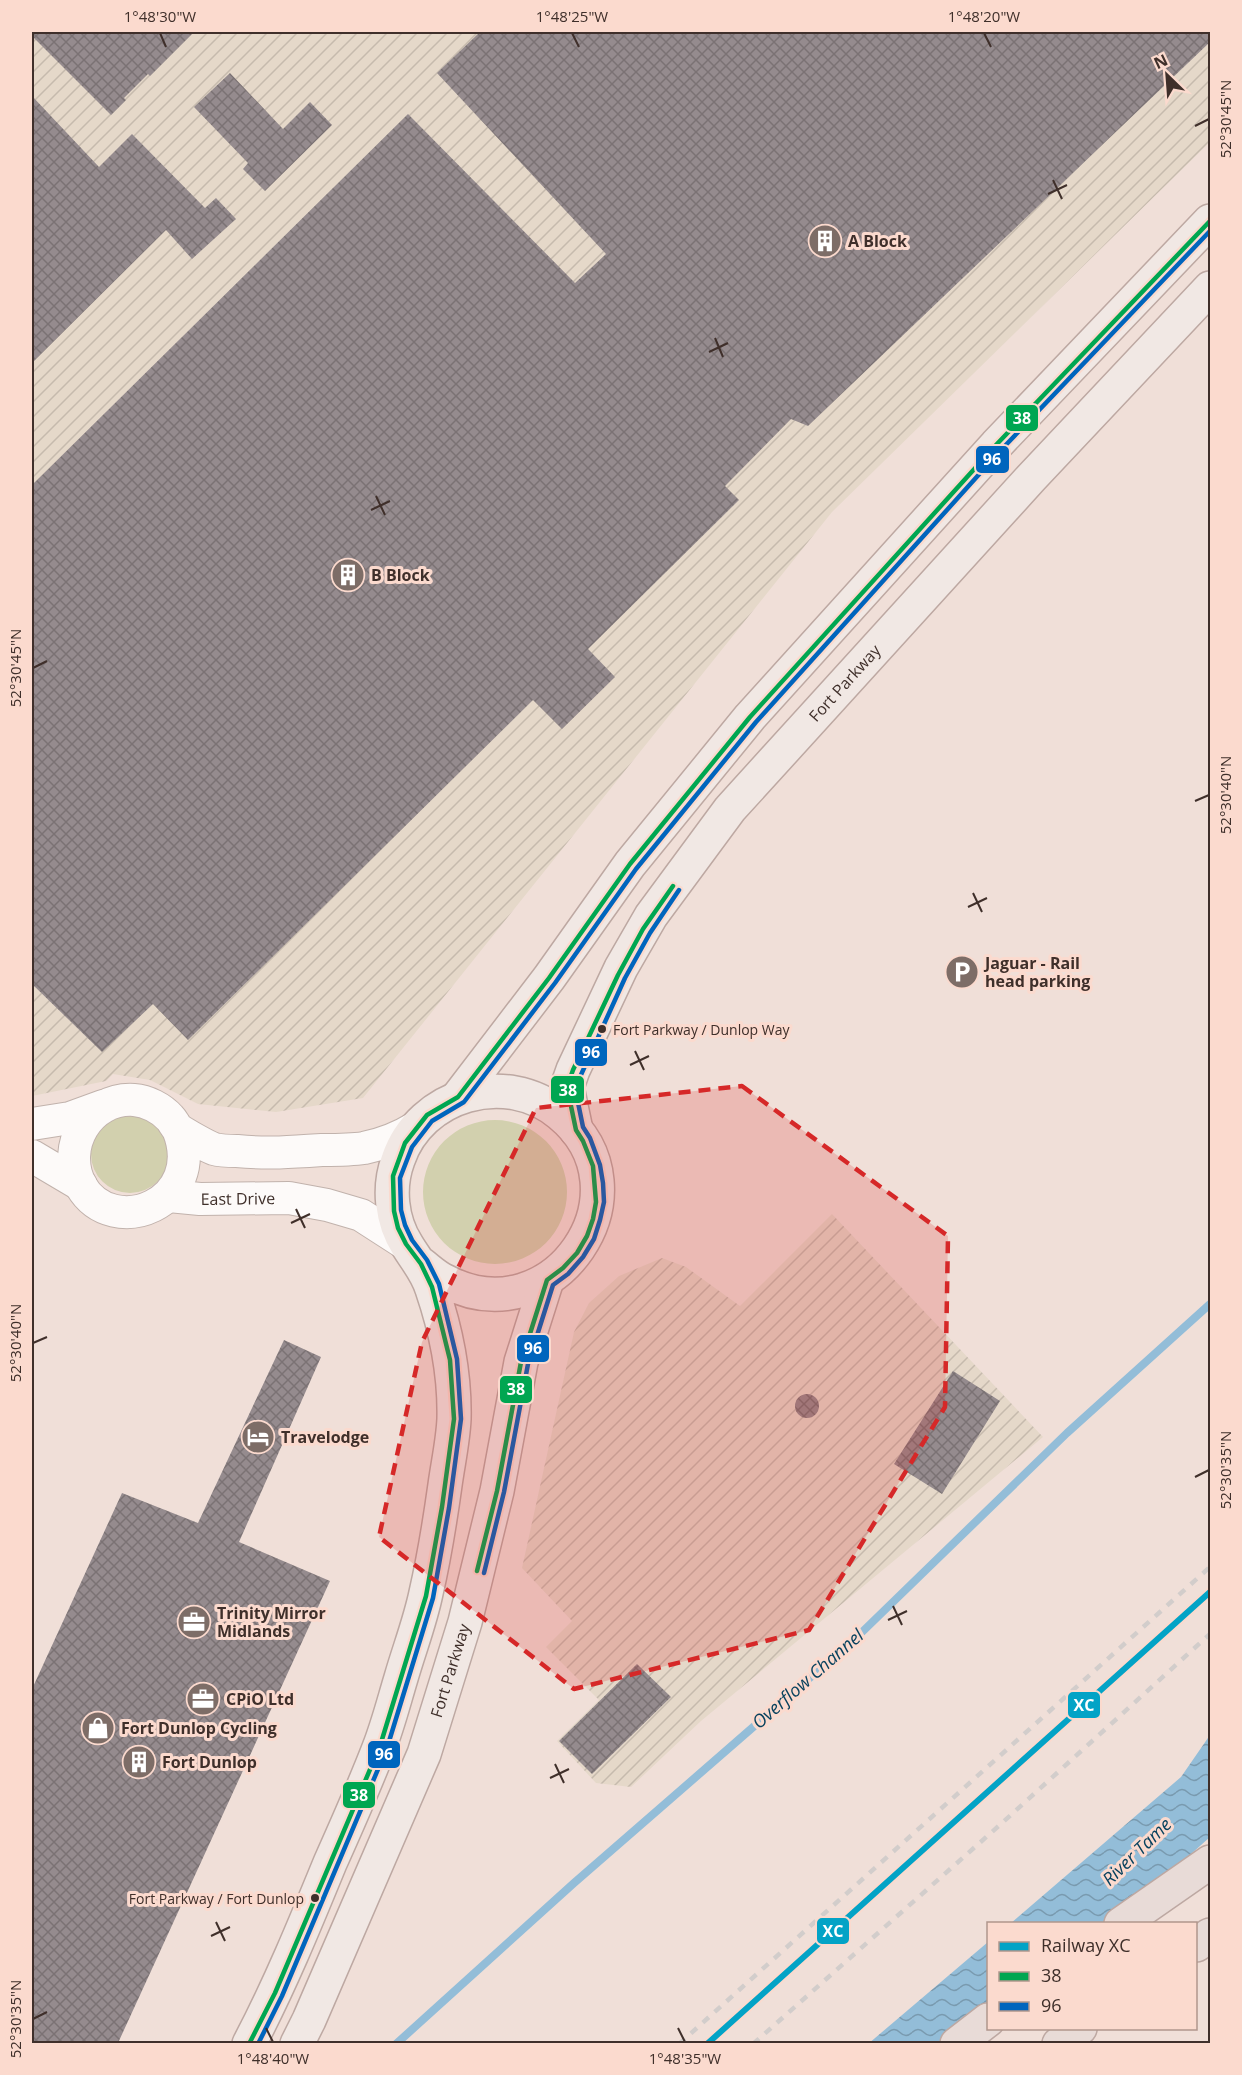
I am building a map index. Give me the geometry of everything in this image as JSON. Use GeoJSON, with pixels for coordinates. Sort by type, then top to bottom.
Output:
{"type":"FeatureCollection","features":[{"type":"Feature","properties":{"kind":"highway"},"geometry":{"type":"LineString","coordinates":[[1122,1922],[1210,1862]]}},
{"type":"Feature","properties":{"kind":"highway"},"geometry":{"type":"LineString","coordinates":[[1197,1944],[1210,1935]]}},
{"type":"Feature","properties":{"kind":"highway"},"geometry":{"type":"LineString","coordinates":[[957,2043],[987,2021]]}},
{"type":"Feature","properties":{"kind":"highway"},"geometry":{"type":"LineString","coordinates":[[1059,2043],[1077,2030]]}},
{"type":"Feature","properties":{"kind":"main road","name":"Fort Parkway"},"geometry":{"type":"LineString","coordinates":[[458,1097],[549,978],[630,864],[750,717],[996,445],[1210,221]]}},
{"type":"Feature","properties":{"kind":"main road","name":"Fort Parkway"},"geometry":{"type":"LineString","coordinates":[[576,1130],[567,1087],[621,968],[651,916],[730,809],[1031,478],[1210,288]]}},
{"type":"Feature","properties":{"kind":"main road","name":"Fort Parkway"},"geometry":{"type":"LineString","coordinates":[[249,2043],[275,1993],[380,1746],[426,1596],[442,1507],[454,1419],[450,1360],[432,1287],[398,1228],[392,1193],[398,1159],[405,1143],[427,1115],[458,1097],[479,1091],[501,1090],[523,1094],[543,1102],[561,1114],[576,1130],[593,1166],[596,1202],[587,1236],[577,1253],[563,1268],[547,1280],[522,1291],[495,1294],[468,1291],[443,1281],[414,1254]]}},
{"type":"Feature","properties":{"kind":"main road","name":"Fort Parkway"},"geometry":{"type":"LineString","coordinates":[[297,2043],[424,1754],[467,1611],[497,1491],[521,1362],[547,1280]]}},
{"type":"Feature","properties":{"kind":"street"},"geometry":{"type":"LineString","coordinates":[[32,1124],[70,1118],[106,1105],[120,1101],[147,1103],[165,1113],[178,1129],[185,1149],[183,1171],[178,1184],[169,1196],[147,1209],[131,1212],[115,1211],[100,1204],[87,1194],[81,1185],[73,1162],[76,1139],[87,1118],[106,1105]]}},
{"type":"Feature","properties":{"kind":"street"},"geometry":{"type":"LineString","coordinates":[[178,1129],[214,1149],[261,1153],[362,1148],[400,1138],[415,1128]]}},
{"type":"Feature","properties":{"kind":"street"},"geometry":{"type":"LineString","coordinates":[[32,1155],[81,1185]]}},
{"type":"Feature","properties":{"kind":"street","name":"East Drive"},"geometry":{"type":"LineString","coordinates":[[169,1196],[200,1199],[289,1198],[327,1205],[361,1215],[414,1254]]}},
{"type":"Feature","properties":{"kind":"highlighted area"},"geometry":{"type":"Polygon","coordinates":[[[742,1086],[948,1236],[945,1407],[809,1630],[574,1689],[379,1537],[422,1342],[536,1108],[742,1086]]]}},
{"type":"Feature","properties":{"kind":"shaded area"},"geometry":{"type":"Polygon","coordinates":[[[32,32],[1210,32],[1210,142],[832,512],[363,1098],[276,1112],[198,1104],[150,1080],[113,1074],[106,1081],[32,1096],[32,32]]]}},
{"type":"Feature","properties":{"kind":"shaded area"},"geometry":{"type":"Polygon","coordinates":[[[130,1115],[145,1118],[158,1126],[166,1139],[169,1154],[166,1169],[158,1182],[145,1190],[130,1193],[115,1190],[102,1182],[94,1169],[91,1154],[94,1139],[102,1126],[115,1118],[130,1115]]]}},
{"type":"Feature","properties":{"kind":"shaded area"},"geometry":{"type":"Polygon","coordinates":[[[495,1120],[523,1125],[546,1141],[562,1164],[567,1192],[562,1220],[546,1243],[523,1259],[495,1264],[467,1259],[444,1243],[428,1220],[423,1192],[428,1164],[444,1141],[467,1125],[495,1120]]]}},
{"type":"Feature","properties":{"kind":"shaded area"},"geometry":{"type":"Polygon","coordinates":[[[832,1214],[1043,1437],[701,1721],[631,1787],[596,1783],[557,1741],[599,1700],[546,1647],[572,1621],[522,1568],[574,1332],[589,1303],[619,1276],[662,1258],[686,1267],[740,1306],[832,1214]]]}},
{"type":"Feature","properties":{"kind":"water","name":"River Tame"},"geometry":{"type":"Polygon","coordinates":[[[1210,1735],[1210,1837],[1115,1922],[1012,1922],[1181,1777],[1210,1735]]]}},
{"type":"Feature","properties":{"kind":"water"},"geometry":{"type":"Polygon","coordinates":[[[987,1943],[987,2028],[967,2043],[868,2044],[987,1943]]]}},
{"type":"Feature","properties":{"kind":"building"},"geometry":{"type":"Polygon","coordinates":[[[32,32],[194,32],[150,76],[148,74],[124,98],[126,100],[111,115],[32,36],[32,32]]]}},
{"type":"Feature","properties":{"kind":"building","name":"B Block"},"geometry":{"type":"Polygon","coordinates":[[[480,32],[1210,32],[1210,42],[808,426],[791,419],[725,486],[739,500],[588,649],[615,677],[562,729],[533,700],[188,1040],[153,1004],[102,1052],[32,984],[32,485],[408,114],[575,283],[606,254],[437,73],[480,32]]]}},
{"type":"Feature","properties":{"kind":"building"},"geometry":{"type":"Polygon","coordinates":[[[230,73],[283,129],[310,102],[332,125],[265,191],[243,169],[248,163],[194,107],[230,73]]]}},
{"type":"Feature","properties":{"kind":"building"},"geometry":{"type":"Polygon","coordinates":[[[32,96],[99,167],[132,134],[205,208],[216,198],[236,219],[192,259],[166,230],[32,363],[32,96]]]}},
{"type":"Feature","properties":{"kind":"building","name":"Fort Dunlop"},"geometry":{"type":"Polygon","coordinates":[[[284,1340],[321,1357],[239,1542],[330,1581],[118,2043],[32,2043],[32,1689],[122,1493],[198,1523],[284,1340]]]}},
{"type":"Feature","properties":{"kind":"building"},"geometry":{"type":"Polygon","coordinates":[[[953,1371],[1000,1401],[942,1494],[894,1464],[953,1371]]]}},
{"type":"Feature","properties":{"kind":"building"},"geometry":{"type":"Polygon","coordinates":[[[807,1394],[815,1398],[819,1406],[815,1414],[807,1418],[799,1414],[795,1406],[799,1398],[807,1394]]]}},
{"type":"Feature","properties":{"kind":"building"},"geometry":{"type":"Polygon","coordinates":[[[637,1664],[671,1697],[592,1774],[559,1741],[637,1664]]]}},
{"type":"Feature","properties":{"kind":"waterway","name":"Overflow Channel"},"geometry":{"type":"LineString","coordinates":[[396,2044],[574,1883],[859,1635],[1067,1433],[1210,1304]]}},
{"type":"Feature","properties":{"kind":"railway"},"geometry":{"type":"LineString","coordinates":[[679,2044],[1210,1567]]}},
{"type":"Feature","properties":{"kind":"railway"},"geometry":{"type":"LineString","coordinates":[[753,2044],[1210,1634]]}},
{"type":"Feature","properties":{"kind":"rail line","name":"XC"},"geometry":{"type":"LineString","coordinates":[[707,2044],[1210,1592]]}},
{"type":"Feature","properties":{"kind":"transit line","name":"38"},"geometry":{"type":"LineString","coordinates":[[249,2044],[275,1993],[380,1746],[426,1596],[442,1507],[454,1419],[450,1360],[432,1287],[421,1264],[406,1244],[398,1228],[394,1211],[393,1176],[405,1143],[427,1115],[458,1097],[549,978],[630,864],[750,717],[996,445],[1210,221]]}},
{"type":"Feature","properties":{"kind":"transit line","name":"96"},"geometry":{"type":"LineString","coordinates":[[258,2044],[282,1996],[387,1748],[433,1598],[449,1508],[461,1419],[457,1359],[439,1284],[427,1260],[412,1240],[401,1210],[400,1178],[412,1147],[432,1121],[464,1102],[555,983],[636,869],[756,722],[1001,450],[1210,231]]}},
{"type":"Feature","properties":{"kind":"transit line","name":"38"},"geometry":{"type":"LineString","coordinates":[[477,1571],[497,1491],[521,1362],[547,1280],[577,1253],[587,1236],[593,1219],[596,1202],[593,1166],[576,1130],[567,1087],[618,975],[643,929],[673,886]]}},
{"type":"Feature","properties":{"kind":"transit line","name":"96"},"geometry":{"type":"LineString","coordinates":[[484,1573],[504,1492],[528,1364],[553,1285],[568,1274],[583,1257],[594,1239],[604,1202],[600,1165],[590,1138],[583,1127],[575,1088],[625,978],[650,933],[679,890]]}},
{"type":"Feature","properties":{"kind":"place","name":"A Block"},"geometry":{"type":"Point","coordinates":[825,241]}},
{"type":"Feature","properties":{"kind":"place","name":"B Block"},"geometry":{"type":"Point","coordinates":[348,575]}},
{"type":"Feature","properties":{"kind":"place","name":"Jaguar - Rail head parking"},"geometry":{"type":"Point","coordinates":[962,972]}},
{"type":"Feature","properties":{"kind":"place","name":"Fort Parkway / Dunlop Way"},"geometry":{"type":"Point","coordinates":[602,1029]}},
{"type":"Feature","properties":{"kind":"place","name":"Travelodge"},"geometry":{"type":"Point","coordinates":[258,1437]}},
{"type":"Feature","properties":{"kind":"place","name":"Trinity Mirror Midlands"},"geometry":{"type":"Point","coordinates":[194,1622]}},
{"type":"Feature","properties":{"kind":"place","name":"CPiO Ltd"},"geometry":{"type":"Point","coordinates":[203,1699]}},
{"type":"Feature","properties":{"kind":"place","name":"Fort Dunlop Cycling"},"geometry":{"type":"Point","coordinates":[98,1728]}},
{"type":"Feature","properties":{"kind":"place","name":"Fort Dunlop"},"geometry":{"type":"Point","coordinates":[139,1762]}},
{"type":"Feature","properties":{"kind":"place","name":"Fort Parkway / Fort Dunlop"},"geometry":{"type":"Point","coordinates":[315,1898]}}]}
